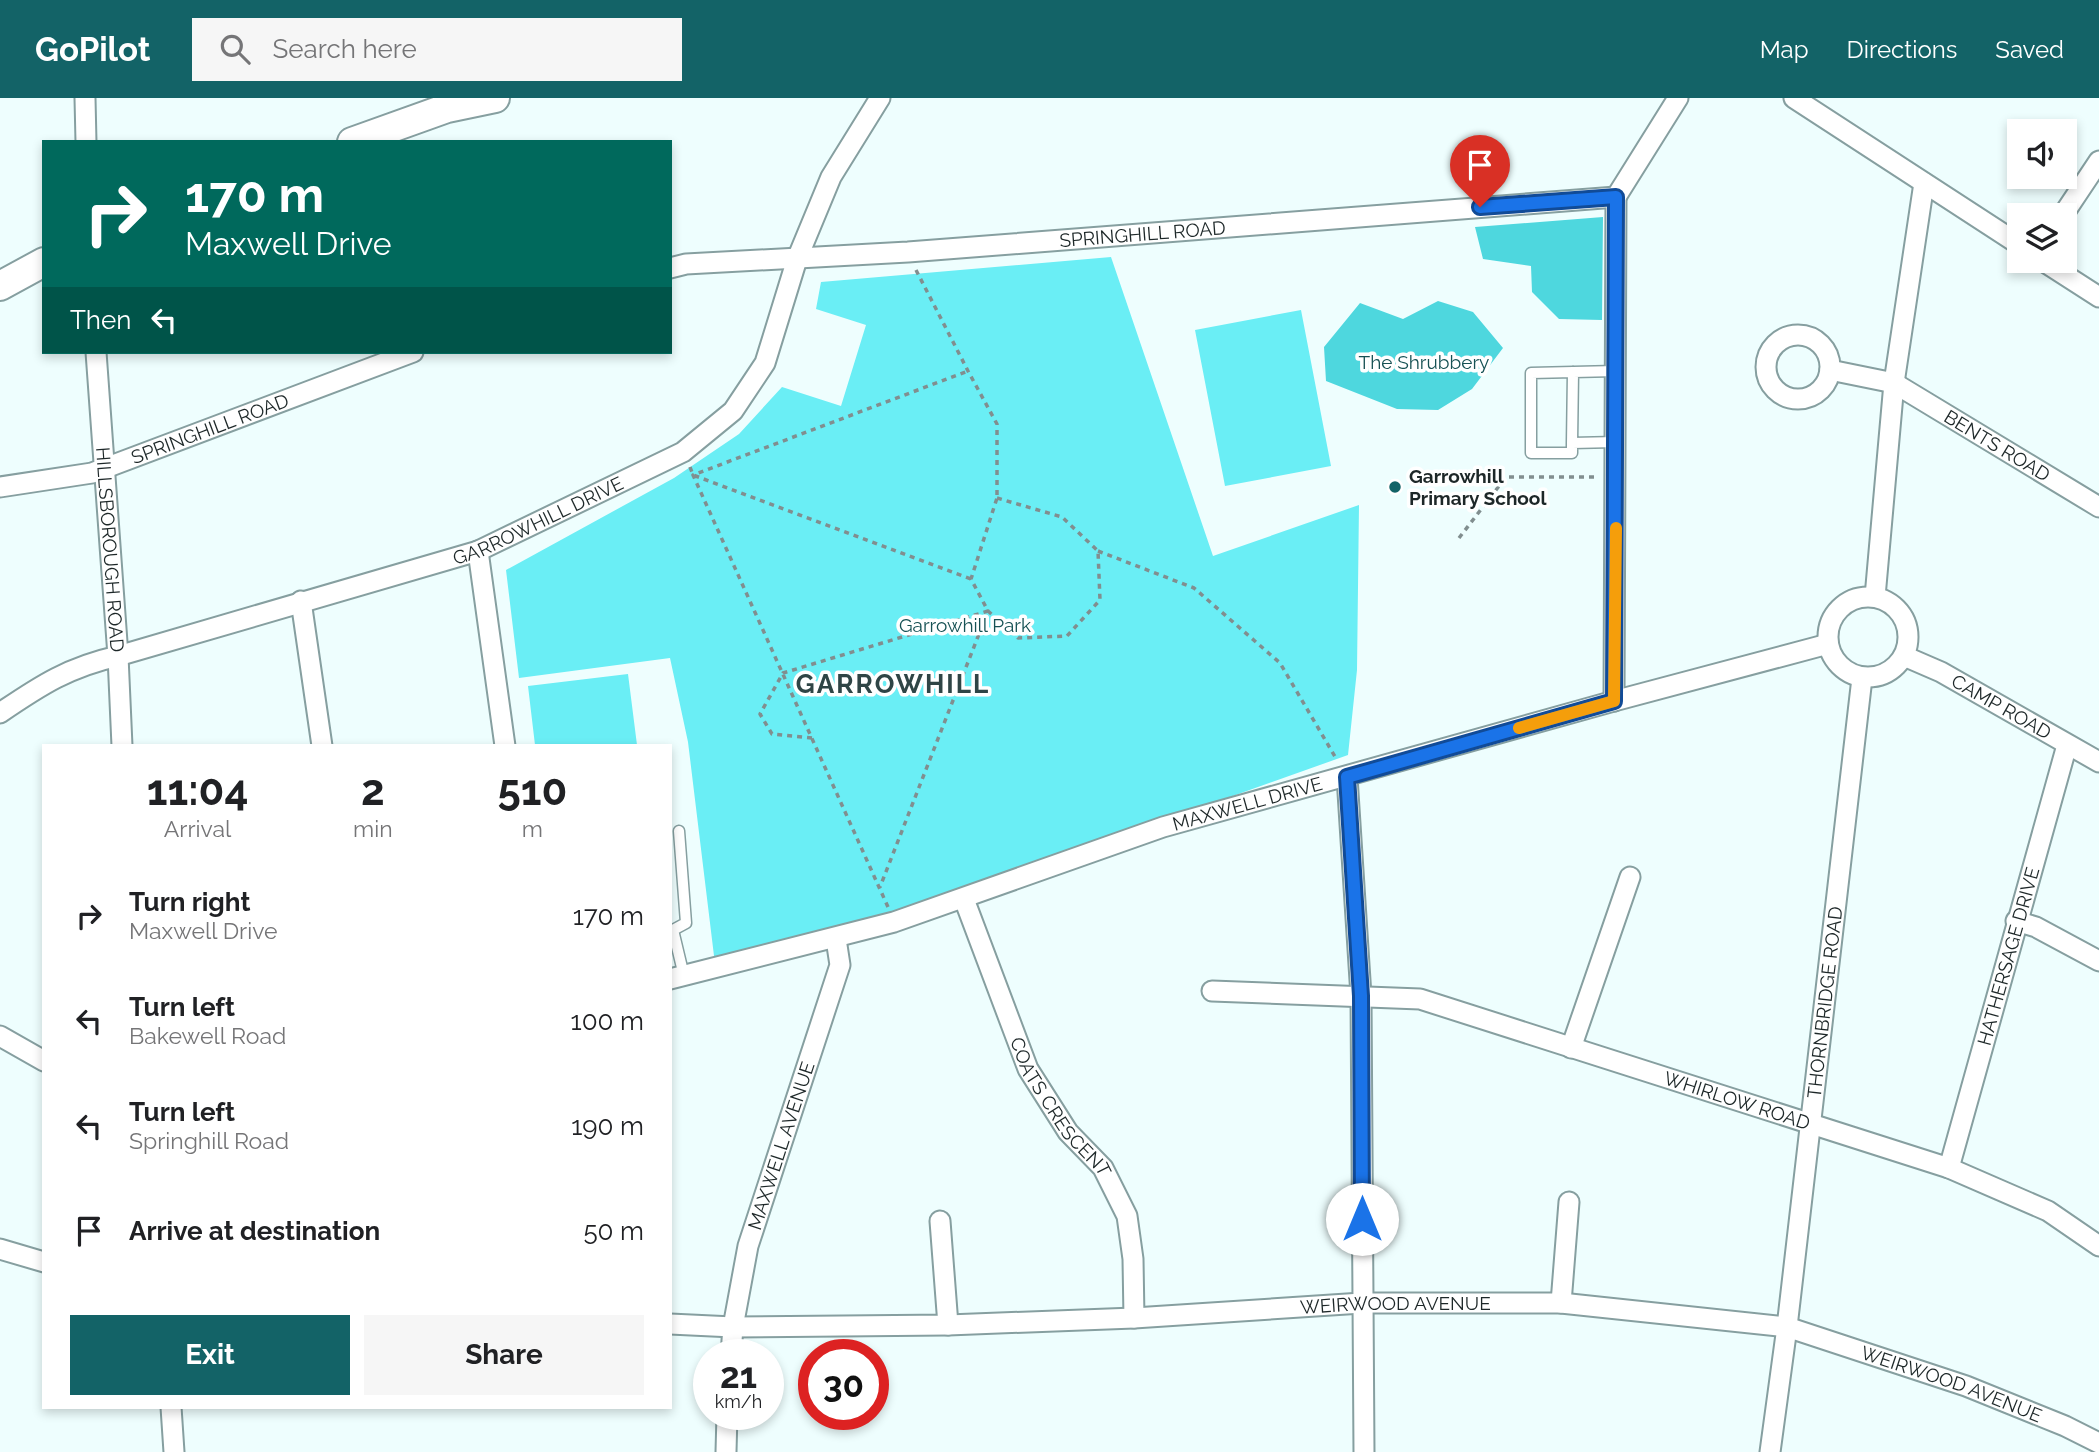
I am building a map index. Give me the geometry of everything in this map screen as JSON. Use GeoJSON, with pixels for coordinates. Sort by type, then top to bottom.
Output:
{"type":"FeatureCollection","features":[{"type":"Feature","properties":{"kind":"main road"},"geometry":{"type":"LineString","coordinates":[[357,140],[445,103],[495,98]]}},
{"type":"Feature","properties":{"kind":"main road"},"geometry":{"type":"LineString","coordinates":[[0,286],[42,263]]}},
{"type":"Feature","properties":{"kind":"street"},"geometry":{"type":"LineString","coordinates":[[85,98],[86,140]]}},
{"type":"Feature","properties":{"kind":"street","name":"GARROWHILL DRIVE"},"geometry":{"type":"LineString","coordinates":[[0,713],[48,680],[88,663],[478,551],[683,452],[733,411],[765,363],[797,259],[831,177],[880,98]]}},
{"type":"Feature","properties":{"kind":"street"},"geometry":{"type":"LineString","coordinates":[[1614,701],[1616,197],[1678,98]]}},
{"type":"Feature","properties":{"kind":"street"},"geometry":{"type":"LineString","coordinates":[[1794,98],[2007,237]]}},
{"type":"Feature","properties":{"kind":"street"},"geometry":{"type":"LineString","coordinates":[[2071,203],[2099,161]]}},
{"type":"Feature","properties":{"kind":"street"},"geometry":{"type":"LineString","coordinates":[[1875,597],[1894,383],[1924,183]]}},
{"type":"Feature","properties":{"kind":"street","name":"SPRINGHILL ROAD"},"geometry":{"type":"LineString","coordinates":[[672,268],[686,264],[908,252],[1616,197]]}},
{"type":"Feature","properties":{"kind":"street"},"geometry":{"type":"LineString","coordinates":[[2062,273],[2099,297]]}},
{"type":"Feature","properties":{"kind":"street","name":"HILLSBOROUGH ROAD"},"geometry":{"type":"LineString","coordinates":[[96,354],[122,744]]}},
{"type":"Feature","properties":{"kind":"street","name":"SPRINGHILL ROAD"},"geometry":{"type":"LineString","coordinates":[[0,487],[92,473],[408,354]]}},
{"type":"Feature","properties":{"kind":"street","name":"BENTS ROAD"},"geometry":{"type":"LineString","coordinates":[[1830,370],[1894,383],[2099,507]]}},
{"type":"Feature","properties":{"kind":"street"},"geometry":{"type":"LineString","coordinates":[[478,551],[505,744]]}},
{"type":"Feature","properties":{"kind":"street"},"geometry":{"type":"LineString","coordinates":[[1862,597],[1875,597],[1896,609],[1904,619],[1908,631],[1904,656],[1896,666],[1874,677],[1850,674],[1839,666],[1828,644],[1831,619],[1849,601],[1862,597]]}},
{"type":"Feature","properties":{"kind":"street"},"geometry":{"type":"LineString","coordinates":[[302,601],[322,744]]}},
{"type":"Feature","properties":{"kind":"street","name":"MAXWELL DRIVE"},"geometry":{"type":"LineString","coordinates":[[677,978],[894,922],[1163,827],[1828,644]]}},
{"type":"Feature","properties":{"kind":"street","name":"CAMP ROAD"},"geometry":{"type":"LineString","coordinates":[[1904,656],[1941,672],[2099,762]]}},
{"type":"Feature","properties":{"kind":"street","name":"THORNBRIDGE ROAD"},"geometry":{"type":"LineString","coordinates":[[1770,1452],[1787,1327],[1862,677]]}},
{"type":"Feature","properties":{"kind":"street","name":"HATHERSAGE DRIVE"},"geometry":{"type":"LineString","coordinates":[[1949,1168],[2067,745]]}},
{"type":"Feature","properties":{"kind":"street"},"geometry":{"type":"LineString","coordinates":[[1347,777],[1361,996],[1364,1452]]}},
{"type":"Feature","properties":{"kind":"street"},"geometry":{"type":"LineString","coordinates":[[1570,1048],[1630,877]]}},
{"type":"Feature","properties":{"kind":"street","name":"COATS CRESCENT"},"geometry":{"type":"LineString","coordinates":[[964,899],[1028,1069],[1068,1132],[1103,1168],[1127,1216],[1133,1259],[1135,1318]]}},
{"type":"Feature","properties":{"kind":"street"},"geometry":{"type":"LineString","coordinates":[[2016,921],[2036,927],[2099,961]]}},
{"type":"Feature","properties":{"kind":"street","name":"MAXWELL AVENUE"},"geometry":{"type":"LineString","coordinates":[[732,1339],[748,1246],[839,965],[836,939]]}},
{"type":"Feature","properties":{"kind":"street","name":"WHIRLOW ROAD"},"geometry":{"type":"LineString","coordinates":[[1212,991],[1420,999],[1949,1168],[2048,1211],[2099,1246]]}},
{"type":"Feature","properties":{"kind":"street"},"geometry":{"type":"LineString","coordinates":[[0,1036],[42,1061]]}},
{"type":"Feature","properties":{"kind":"street"},"geometry":{"type":"LineString","coordinates":[[1561,1303],[1569,1202]]}},
{"type":"Feature","properties":{"kind":"street"},"geometry":{"type":"LineString","coordinates":[[940,1221],[948,1325]]}},
{"type":"Feature","properties":{"kind":"street"},"geometry":{"type":"LineString","coordinates":[[0,1249],[42,1261]]}},
{"type":"Feature","properties":{"kind":"street","name":"WEIRWOOD AVENUE"},"geometry":{"type":"LineString","coordinates":[[672,1324],[733,1327],[948,1325],[1135,1318],[1362,1303],[1561,1303],[1787,1327],[1966,1386],[2065,1426],[2099,1443]]}},
{"type":"Feature","properties":{"kind":"street"},"geometry":{"type":"LineString","coordinates":[[171,1409],[174,1452]]}},
{"type":"Feature","properties":{"kind":"street"},"geometry":{"type":"LineString","coordinates":[[726,1452],[727,1430]]}},
{"type":"Feature","properties":{"kind":"lane"},"geometry":{"type":"LineString","coordinates":[[1573,372],[1572,453],[1531,453],[1531,373],[1573,372],[1616,371]]}},
{"type":"Feature","properties":{"kind":"lane"},"geometry":{"type":"LineString","coordinates":[[1572,443],[1616,442]]}},
{"type":"Feature","properties":{"kind":"lane"},"geometry":{"type":"LineString","coordinates":[[677,978],[673,930],[686,923],[678,831]]}},
{"type":"Feature","properties":{"kind":"path"},"geometry":{"type":"LineString","coordinates":[[908,252],[997,424],[997,498],[971,579]]}},
{"type":"Feature","properties":{"kind":"path"},"geometry":{"type":"LineString","coordinates":[[693,475],[968,371]]}},
{"type":"Feature","properties":{"kind":"path"},"geometry":{"type":"LineString","coordinates":[[683,452],[894,922]]}},
{"type":"Feature","properties":{"kind":"path"},"geometry":{"type":"LineString","coordinates":[[693,475],[971,579],[988,611],[1018,638],[1067,636],[1100,600],[1098,551]]}},
{"type":"Feature","properties":{"kind":"path"},"geometry":{"type":"LineString","coordinates":[[1459,538],[1506,477],[1616,477]]}},
{"type":"Feature","properties":{"kind":"path"},"geometry":{"type":"LineString","coordinates":[[997,498],[1062,517],[1098,551],[1194,588],[1280,663],[1347,777]]}},
{"type":"Feature","properties":{"kind":"path"},"geometry":{"type":"LineString","coordinates":[[812,738],[772,734],[760,714],[783,673],[988,611]]}},
{"type":"Feature","properties":{"kind":"path"},"geometry":{"type":"LineString","coordinates":[[880,887],[988,611]]}},
{"type":"Feature","properties":{"kind":"green space"},"geometry":{"type":"Polygon","coordinates":[[[1603,217],[1602,320],[1559,319],[1532,292],[1531,266],[1483,259],[1475,227],[1603,217]]]}},
{"type":"Feature","properties":{"kind":"green space","name":"Garrowhill Park"},"geometry":{"type":"Polygon","coordinates":[[[1111,257],[1213,556],[1359,505],[1357,670],[1348,755],[966,891],[715,964],[688,742],[670,658],[519,678],[506,570],[674,478],[739,434],[782,387],[841,406],[866,325],[816,309],[821,282],[1111,257]]]}},
{"type":"Feature","properties":{"kind":"green space","name":"The Shrubbery"},"geometry":{"type":"Polygon","coordinates":[[[1438,301],[1473,312],[1503,348],[1472,389],[1438,410],[1397,409],[1326,381],[1324,347],[1360,303],[1403,319],[1438,301]]]}},
{"type":"Feature","properties":{"kind":"green space"},"geometry":{"type":"Polygon","coordinates":[[[1301,310],[1331,466],[1225,486],[1195,330],[1301,310]]]}},
{"type":"Feature","properties":{"kind":"green space"},"geometry":{"type":"Polygon","coordinates":[[[628,674],[637,744],[535,744],[528,686],[628,674]]]}},
{"type":"Feature","properties":{"kind":"slow traffic"},"geometry":{"type":"LineString","coordinates":[[1519,728],[1614,701],[1616,528]]}},
{"type":"Feature","properties":{"kind":"place","name":"Garrowhill Primary School"},"geometry":{"type":"Point","coordinates":[1395,487]}},
{"type":"Feature","properties":{"kind":"district","name":"GARROWHILL"},"geometry":{"type":"Point","coordinates":[893,684]}},
{"type":"Feature","properties":{"kind":"route"},"geometry":{"type":"LineString","coordinates":[[1362,1219],[1361,996],[1347,777],[1614,701],[1616,197],[1480,207]]}}]}
